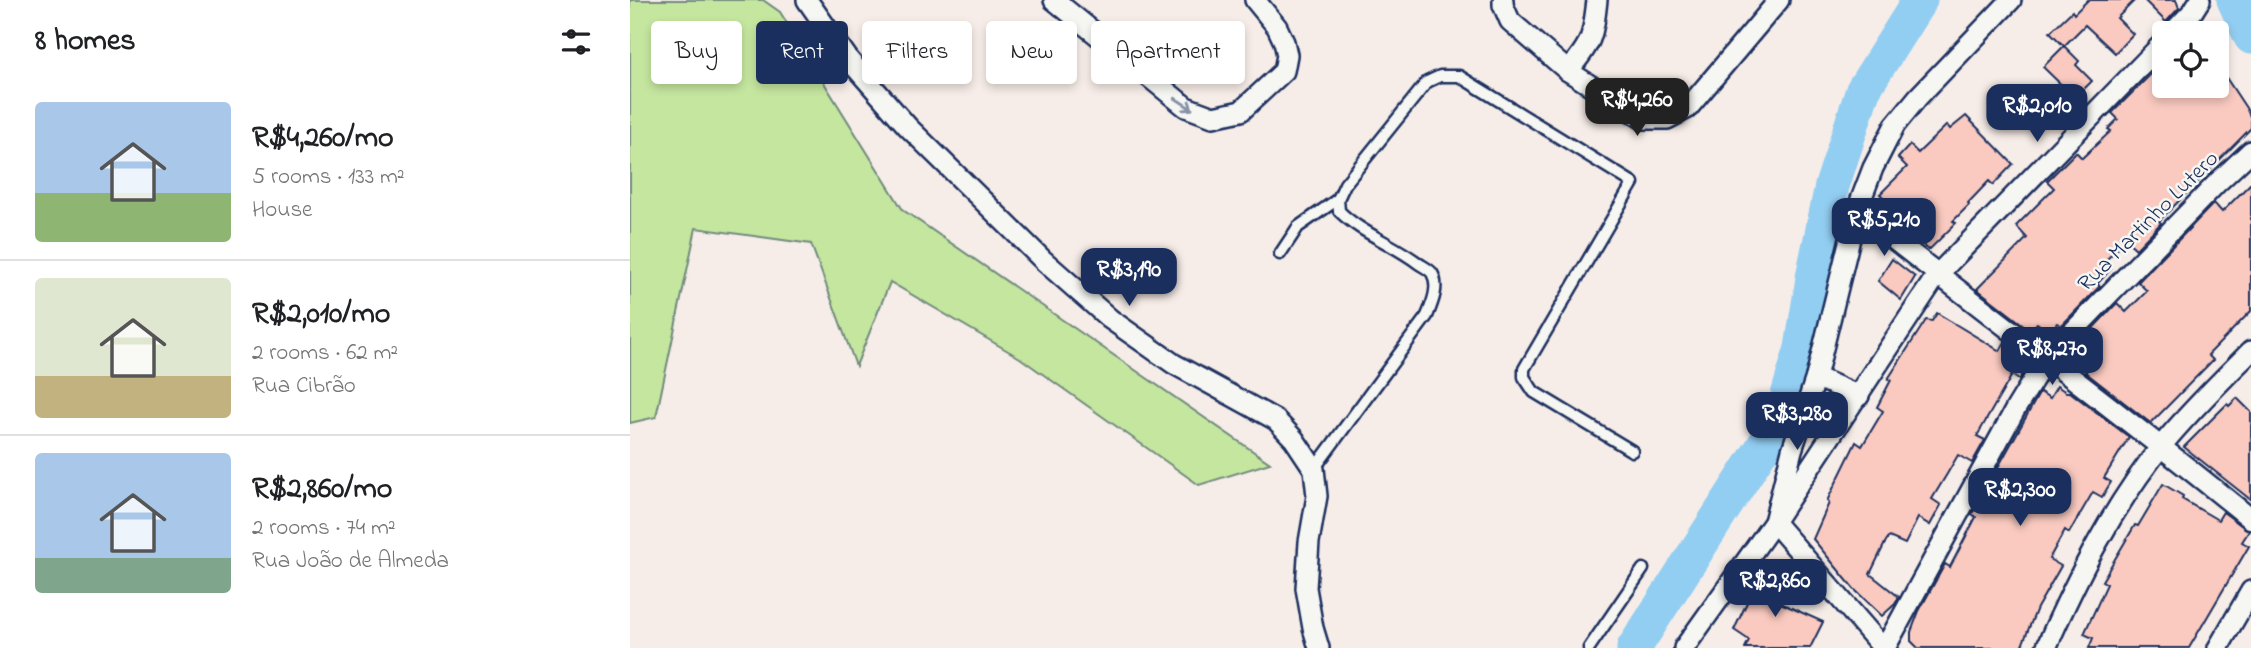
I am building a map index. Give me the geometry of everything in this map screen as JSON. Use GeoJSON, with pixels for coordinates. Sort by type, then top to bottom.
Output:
{"type":"FeatureCollection","features":[{"type":"Feature","properties":{"kind":"street"},"geometry":{"type":"LineString","coordinates":[[807,0],[849,60],[908,127],[1044,261],[1110,319],[1174,364],[1276,420],[1294,439],[1314,469],[1317,496],[1309,542],[1306,588],[1312,628],[1319,648]]}},
{"type":"Feature","properties":{"kind":"street"},"geometry":{"type":"LineString","coordinates":[[1054,0],[1186,107],[1213,117],[1241,111],[1284,71],[1287,55],[1283,41],[1277,27],[1255,0]]}},
{"type":"Feature","properties":{"kind":"street"},"geometry":{"type":"LineString","coordinates":[[1503,0],[1510,21],[1569,71],[1643,119],[1667,119],[1688,108],[1779,0]]}},
{"type":"Feature","properties":{"kind":"street"},"geometry":{"type":"LineString","coordinates":[[1569,71],[1591,40],[1597,0]]}},
{"type":"Feature","properties":{"kind":"street"},"geometry":{"type":"LineString","coordinates":[[1774,522],[1792,450],[1816,377],[1857,210],[1873,168],[1895,125],[1917,97],[2011,0]]}},
{"type":"Feature","properties":{"kind":"street"},"geometry":{"type":"LineString","coordinates":[[2183,21],[2200,0]]}},
{"type":"Feature","properties":{"kind":"street"},"geometry":{"type":"LineString","coordinates":[[1684,648],[1774,522],[1937,275],[2152,54]]}},
{"type":"Feature","properties":{"kind":"street","name":"Rua Martinho Lutero"},"geometry":{"type":"LineString","coordinates":[[1884,648],[2016,408],[2046,359],[2251,151]]}},
{"type":"Feature","properties":{"kind":"street"},"geometry":{"type":"LineString","coordinates":[[1857,210],[2251,519]]}},
{"type":"Feature","properties":{"kind":"street"},"geometry":{"type":"LineString","coordinates":[[2046,648],[2067,600],[2125,498],[2161,446],[2251,351]]}},
{"type":"Feature","properties":{"kind":"street"},"geometry":{"type":"LineString","coordinates":[[1816,377],[1859,396]]}},
{"type":"Feature","properties":{"kind":"street"},"geometry":{"type":"LineString","coordinates":[[1774,522],[1884,648]]}},
{"type":"Feature","properties":{"kind":"street"},"geometry":{"type":"LineString","coordinates":[[2218,648],[2251,590]]}},
{"type":"Feature","properties":{"kind":"lane"},"geometry":{"type":"LineString","coordinates":[[1314,469],[1427,316],[1434,301],[1435,284],[1432,273],[1387,242],[1351,222],[1339,211],[1338,199],[1345,184],[1389,127],[1427,82],[1440,76],[1459,76],[1633,183],[1524,369],[1524,377],[1534,392],[1632,451]]}},
{"type":"Feature","properties":{"kind":"lane"},"geometry":{"type":"LineString","coordinates":[[1280,254],[1298,227],[1338,199]]}},
{"type":"Feature","properties":{"kind":"lane"},"geometry":{"type":"LineString","coordinates":[[1589,648],[1643,569]]}},
{"type":"Feature","properties":{"kind":"green space"},"geometry":{"type":"Polygon","coordinates":[[[630,0],[763,0],[780,12],[786,21],[756,21],[756,84],[825,84],[903,210],[1270,463],[1199,485],[1020,358],[890,282],[856,366],[811,244],[696,228],[656,417],[630,423],[630,0]]]}},
{"type":"Feature","properties":{"kind":"building"},"geometry":{"type":"Polygon","coordinates":[[[2088,0],[2135,0],[2117,18],[2133,34],[2115,53],[2085,25],[2064,46],[2050,32],[2088,0]]]}},
{"type":"Feature","properties":{"kind":"building"},"geometry":{"type":"Polygon","coordinates":[[[2144,0],[2176,0],[2179,8],[2165,21],[2144,0]]]}},
{"type":"Feature","properties":{"kind":"building"},"geometry":{"type":"Polygon","coordinates":[[[2064,46],[2079,61],[2076,65],[2092,81],[2075,98],[2043,67],[2064,46]]]}},
{"type":"Feature","properties":{"kind":"building"},"geometry":{"type":"Polygon","coordinates":[[[2152,73],[2152,98],[2229,98],[2229,82],[2251,118],[2251,128],[2159,221],[2161,223],[2136,249],[2126,240],[2104,262],[2111,269],[2097,284],[2100,286],[2061,326],[2057,323],[2049,332],[2037,323],[2030,330],[1977,289],[2027,238],[2016,226],[2054,188],[2047,181],[2076,152],[2082,158],[2111,131],[2108,129],[2118,119],[2112,113],[2152,73]]]}},
{"type":"Feature","properties":{"kind":"building"},"geometry":{"type":"Polygon","coordinates":[[[1966,116],[2013,164],[1993,185],[1989,181],[1953,221],[1956,223],[1929,250],[1913,237],[1915,235],[1896,216],[1899,213],[1880,194],[1907,167],[1898,158],[1910,145],[1918,153],[1947,125],[1950,129],[1966,116]]]}},
{"type":"Feature","properties":{"kind":"building"},"geometry":{"type":"Polygon","coordinates":[[[2251,183],[2251,311],[2208,355],[2213,360],[2151,423],[2085,372],[2093,365],[2082,355],[2086,352],[2078,344],[2117,303],[2126,312],[2147,291],[2138,282],[2214,203],[2222,212],[2251,183]]]}},
{"type":"Feature","properties":{"kind":"building"},"geometry":{"type":"Polygon","coordinates":[[[1892,259],[1915,277],[1901,300],[1878,281],[1892,259]]]}},
{"type":"Feature","properties":{"kind":"building"},"geometry":{"type":"Polygon","coordinates":[[[1937,313],[2000,351],[2005,342],[2012,347],[2010,349],[2020,358],[2021,377],[2019,380],[2012,375],[1977,436],[1985,440],[1972,463],[1958,455],[1932,499],[1941,505],[1930,525],[1918,518],[1905,544],[1889,537],[1886,541],[1870,574],[1899,597],[1882,616],[1854,589],[1813,539],[1829,503],[1827,501],[1856,442],[1862,446],[1883,411],[1877,407],[1891,380],[1888,379],[1926,320],[1932,321],[1937,313]]]}},
{"type":"Feature","properties":{"kind":"building"},"geometry":{"type":"Polygon","coordinates":[[[2057,386],[2070,392],[2129,437],[2104,478],[2111,482],[2102,497],[2093,492],[2069,533],[2065,530],[2049,559],[2061,566],[2037,608],[2021,648],[1918,648],[1911,641],[1911,632],[1919,611],[1945,564],[1950,567],[1976,517],[1972,514],[2040,392],[2050,398],[2057,386]]]}},
{"type":"Feature","properties":{"kind":"building"},"geometry":{"type":"Polygon","coordinates":[[[2237,398],[2251,412],[2251,500],[2184,447],[2227,404],[2229,406],[2237,398]]]}},
{"type":"Feature","properties":{"kind":"building"},"geometry":{"type":"Polygon","coordinates":[[[2163,484],[2183,496],[2182,499],[2218,520],[2223,512],[2249,531],[2242,542],[2249,546],[2189,648],[2089,648],[2093,638],[2084,634],[2107,584],[2102,581],[2163,484]]]}},
{"type":"Feature","properties":{"kind":"building"},"geometry":{"type":"Polygon","coordinates":[[[1766,570],[1786,579],[1776,601],[1823,622],[1810,648],[1745,648],[1749,640],[1734,630],[1757,581],[1760,582],[1766,570]]]}},
{"type":"Feature","properties":{"kind":"waterway"},"geometry":{"type":"LineString","coordinates":[[1634,648],[1781,419],[1802,348],[1832,186],[1863,90],[1920,0]]}},
{"type":"Feature","properties":{"kind":"waterway"},"geometry":{"type":"LineString","coordinates":[[2234,0],[2251,37]]}}]}
